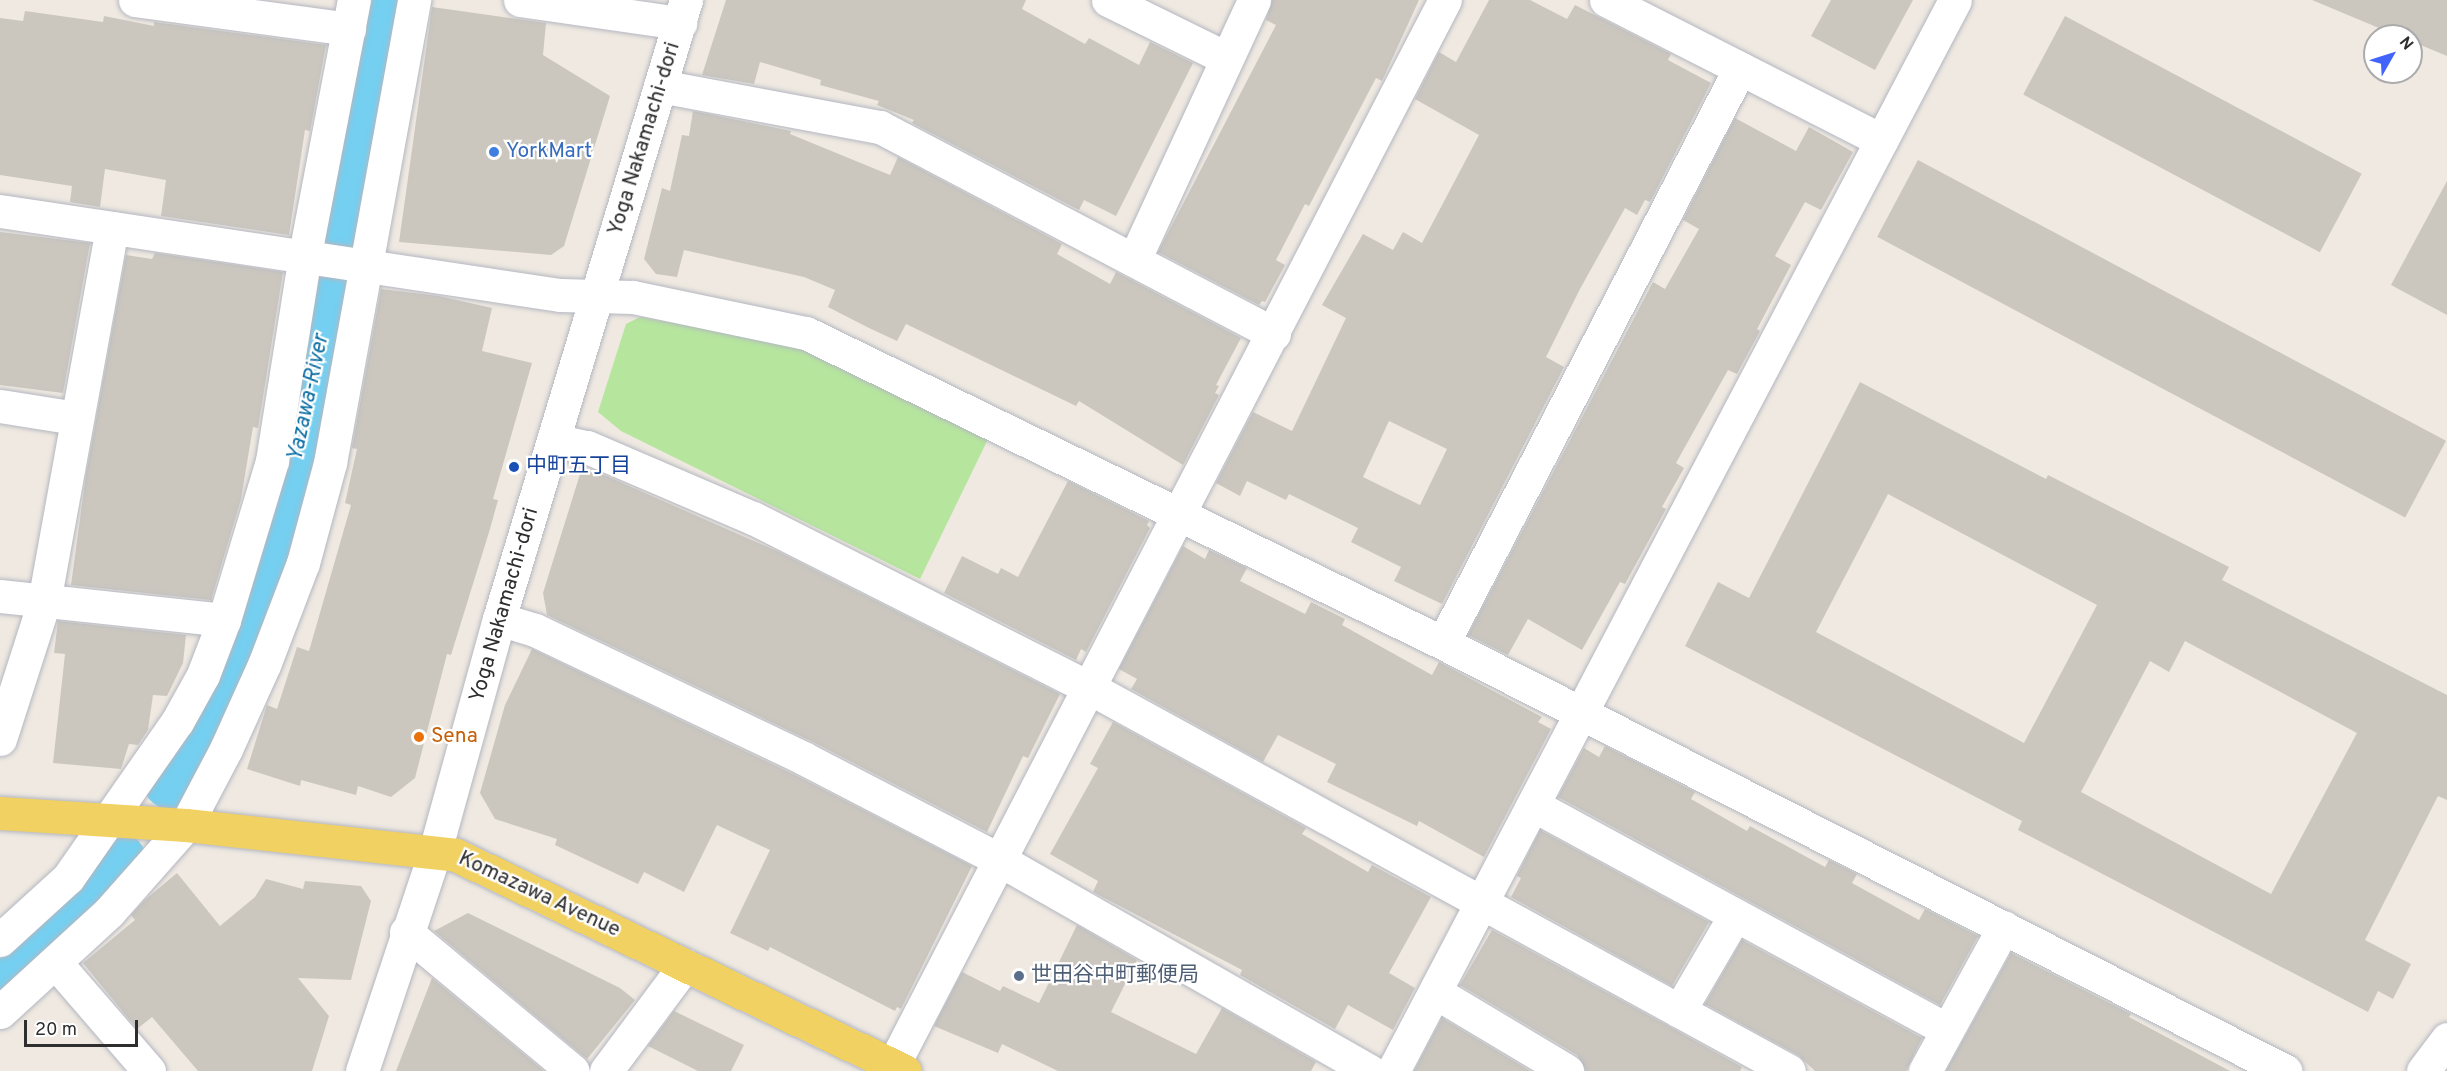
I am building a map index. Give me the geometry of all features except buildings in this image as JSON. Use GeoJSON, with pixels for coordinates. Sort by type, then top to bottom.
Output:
{"type":"FeatureCollection","features":[{"type":"Feature","properties":{"kind":"main road","name":"Komazawa Avenue"},"geometry":{"type":"LineString","coordinates":[[0,813],[186,825],[435,851],[476,863],[896,1069]]}},
{"type":"Feature","properties":{"kind":"street"},"geometry":{"type":"LineString","coordinates":[[0,940],[68,878],[105,821],[177,722],[203,675],[224,621],[272,461],[305,254],[352,14],[135,0]]}},
{"type":"Feature","properties":{"kind":"street"},"geometry":{"type":"LineString","coordinates":[[0,1012],[110,912],[186,825],[264,665],[303,563],[330,463],[360,264],[414,0]]}},
{"type":"Feature","properties":{"kind":"street"},"geometry":{"type":"LineString","coordinates":[[520,0],[683,11]]}},
{"type":"Feature","properties":{"kind":"street"},"geometry":{"type":"LineString","coordinates":[[1108,0],[1226,58]]}},
{"type":"Feature","properties":{"kind":"street"},"geometry":{"type":"LineString","coordinates":[[1134,260],[1254,0]]}},
{"type":"Feature","properties":{"kind":"street"},"geometry":{"type":"LineString","coordinates":[[896,1069],[998,859],[1274,334],[1446,0]]}},
{"type":"Feature","properties":{"kind":"street"},"geometry":{"type":"LineString","coordinates":[[1606,0],[1881,140]]}},
{"type":"Feature","properties":{"kind":"street"},"geometry":{"type":"LineString","coordinates":[[1393,1071],[1955,0]]}},
{"type":"Feature","properties":{"kind":"street","name":"Yoga Nakamachi-dori"},"geometry":{"type":"LineString","coordinates":[[362,1071],[406,932],[435,851],[499,619],[683,11]]}},
{"type":"Feature","properties":{"kind":"street"},"geometry":{"type":"LineString","coordinates":[[1443,643],[1740,68]]}},
{"type":"Feature","properties":{"kind":"street"},"geometry":{"type":"LineString","coordinates":[[660,87],[880,127],[1274,334]]}},
{"type":"Feature","properties":{"kind":"street"},"geometry":{"type":"LineString","coordinates":[[0,211],[305,254],[560,295],[597,294],[633,297],[806,333],[1443,643],[2285,1071]]}},
{"type":"Feature","properties":{"kind":"street"},"geometry":{"type":"LineString","coordinates":[[0,739],[44,602],[63,513],[76,418],[112,228]]}},
{"type":"Feature","properties":{"kind":"street"},"geometry":{"type":"LineString","coordinates":[[0,406],[76,418]]}},
{"type":"Feature","properties":{"kind":"street"},"geometry":{"type":"LineString","coordinates":[[553,440],[587,447],[753,518],[1088,687],[1483,900],[1789,1071]]}},
{"type":"Feature","properties":{"kind":"street"},"geometry":{"type":"LineString","coordinates":[[0,597],[224,621]]}},
{"type":"Feature","properties":{"kind":"street"},"geometry":{"type":"LineString","coordinates":[[499,619],[535,630],[794,754],[998,859],[1370,1071]]}},
{"type":"Feature","properties":{"kind":"street"},"geometry":{"type":"LineString","coordinates":[[1533,804],[1947,1030]]}},
{"type":"Feature","properties":{"kind":"street"},"geometry":{"type":"LineString","coordinates":[[1679,1011],[1735,915]]}},
{"type":"Feature","properties":{"kind":"street"},"geometry":{"type":"LineString","coordinates":[[1925,1071],[2004,927]]}},
{"type":"Feature","properties":{"kind":"street"},"geometry":{"type":"LineString","coordinates":[[406,932],[573,1071]]}},
{"type":"Feature","properties":{"kind":"street"},"geometry":{"type":"LineString","coordinates":[[55,963],[149,1071]]}},
{"type":"Feature","properties":{"kind":"street"},"geometry":{"type":"LineString","coordinates":[[606,1071],[685,965]]}},
{"type":"Feature","properties":{"kind":"street"},"geometry":{"type":"LineString","coordinates":[[1435,992],[1567,1071]]}},
{"type":"Feature","properties":{"kind":"street"},"geometry":{"type":"LineString","coordinates":[[2423,1071],[2447,1039]]}},
{"type":"Feature","properties":{"kind":"green space"},"geometry":{"type":"Polygon","coordinates":[[[640,317],[807,346],[990,435],[920,579],[621,431],[598,412],[626,324],[640,317]]]}},
{"type":"Feature","properties":{"kind":"waterway","name":"Yazawa-River"},"geometry":{"type":"LineString","coordinates":[[175,777],[241,652],[275,552],[332,294],[384,0]]}},
{"type":"Feature","properties":{"kind":"waterway","name":"Yazawa-River"},"geometry":{"type":"LineString","coordinates":[[0,971],[114,864]]}},
{"type":"Feature","properties":{"kind":"place","name":"YorkMart"},"geometry":{"type":"Point","coordinates":[494,152]}},
{"type":"Feature","properties":{"kind":"place","name":"中町五丁目"},"geometry":{"type":"Point","coordinates":[514,467]}},
{"type":"Feature","properties":{"kind":"place","name":"Sena"},"geometry":{"type":"Point","coordinates":[419,737]}},
{"type":"Feature","properties":{"kind":"place","name":"世田谷中町郵便局"},"geometry":{"type":"Point","coordinates":[1019,976]}}]}
